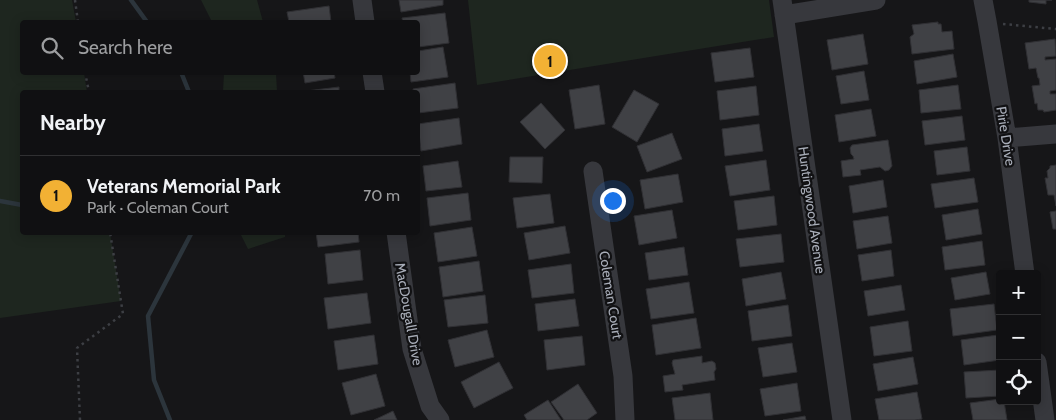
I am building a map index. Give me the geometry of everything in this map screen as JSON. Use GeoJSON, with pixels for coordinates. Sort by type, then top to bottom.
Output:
{"type":"FeatureCollection","features":[{"type":"Feature","properties":{"kind":"street"},"geometry":{"type":"LineString","coordinates":[[362,0],[365,20]]}},
{"type":"Feature","properties":{"kind":"street"},"geometry":{"type":"LineString","coordinates":[[783,8],[876,0]]}},
{"type":"Feature","properties":{"kind":"street","name":"Pirie Drive"},"geometry":{"type":"LineString","coordinates":[[982,0],[1007,138],[1024,270]]}},
{"type":"Feature","properties":{"kind":"street","name":"Huntingwood Avenue"},"geometry":{"type":"LineString","coordinates":[[783,8],[842,420]]}},
{"type":"Feature","properties":{"kind":"street"},"geometry":{"type":"LineString","coordinates":[[372,75],[375,90]]}},
{"type":"Feature","properties":{"kind":"street"},"geometry":{"type":"LineString","coordinates":[[1007,138],[1056,134]]}},
{"type":"Feature","properties":{"kind":"street","name":"Coleman Court"},"geometry":{"type":"LineString","coordinates":[[593,171],[624,376],[625,420]]}},
{"type":"Feature","properties":{"kind":"street","name":"MacDougall Drive"},"geometry":{"type":"LineString","coordinates":[[396,235],[412,349],[430,406],[440,420]]}},
{"type":"Feature","properties":{"kind":"street"},"geometry":{"type":"LineString","coordinates":[[1041,381],[1048,415]]}},
{"type":"Feature","properties":{"kind":"path"},"geometry":{"type":"LineString","coordinates":[[75,0],[78,20]]}},
{"type":"Feature","properties":{"kind":"path"},"geometry":{"type":"LineString","coordinates":[[999,23],[1056,29]]}},
{"type":"Feature","properties":{"kind":"path"},"geometry":{"type":"LineString","coordinates":[[86,75],[89,90]]}},
{"type":"Feature","properties":{"kind":"path"},"geometry":{"type":"LineString","coordinates":[[80,420],[77,348],[123,314],[110,235]]}},
{"type":"Feature","properties":{"kind":"shaded area"},"geometry":{"type":"Polygon","coordinates":[[[0,0],[72,0],[76,20],[20,20],[20,75],[84,75],[87,90],[20,90],[20,235],[110,235],[121,301],[0,318],[0,0]]]}},
{"type":"Feature","properties":{"kind":"shaded area"},"geometry":{"type":"Polygon","coordinates":[[[201,0],[257,0],[262,20],[211,20],[201,0]]]}},
{"type":"Feature","properties":{"kind":"shaded area"},"geometry":{"type":"Polygon","coordinates":[[[468,0],[769,0],[774,37],[477,85],[468,0]]]}},
{"type":"Feature","properties":{"kind":"shaded area"},"geometry":{"type":"Polygon","coordinates":[[[224,75],[276,75],[277,90],[223,90],[224,75]]]}},
{"type":"Feature","properties":{"kind":"shaded area"},"geometry":{"type":"Polygon","coordinates":[[[241,235],[285,235],[285,237],[248,249],[241,235]]]}},
{"type":"Feature","properties":{"kind":"building"},"geometry":{"type":"Polygon","coordinates":[[[399,0],[443,0],[443,5],[401,12],[399,0]]]}},
{"type":"Feature","properties":{"kind":"building"},"geometry":{"type":"Polygon","coordinates":[[[1029,0],[1046,0],[1046,4],[1029,2],[1029,0]]]}},
{"type":"Feature","properties":{"kind":"building"},"geometry":{"type":"Polygon","coordinates":[[[329,6],[331,20],[289,20],[287,12],[329,6]]]}},
{"type":"Feature","properties":{"kind":"building"},"geometry":{"type":"Polygon","coordinates":[[[445,13],[449,43],[420,47],[420,20],[402,20],[402,18],[445,13]]]}},
{"type":"Feature","properties":{"kind":"building"},"geometry":{"type":"Polygon","coordinates":[[[938,22],[938,24],[941,24],[942,32],[952,31],[954,49],[912,54],[910,37],[914,34],[912,25],[938,22]]]}},
{"type":"Feature","properties":{"kind":"building"},"geometry":{"type":"Polygon","coordinates":[[[863,34],[868,64],[832,70],[827,40],[863,34]]]}},
{"type":"Feature","properties":{"kind":"building"},"geometry":{"type":"Polygon","coordinates":[[[1055,39],[1056,56],[1045,57],[1045,60],[1056,59],[1056,90],[1050,91],[1050,94],[1056,94],[1056,110],[1044,112],[1043,110],[1038,110],[1037,103],[1035,104],[1032,86],[1040,85],[1039,78],[1036,68],[1029,69],[1025,43],[1055,39]]]}},
{"type":"Feature","properties":{"kind":"building"},"geometry":{"type":"Polygon","coordinates":[[[443,47],[448,77],[411,82],[410,75],[420,75],[420,51],[443,47]]]}},
{"type":"Feature","properties":{"kind":"building"},"geometry":{"type":"Polygon","coordinates":[[[750,48],[754,77],[715,82],[711,53],[750,48]]]}},
{"type":"Feature","properties":{"kind":"building"},"geometry":{"type":"Polygon","coordinates":[[[953,54],[957,77],[917,84],[914,61],[953,54]]]}},
{"type":"Feature","properties":{"kind":"building"},"geometry":{"type":"Polygon","coordinates":[[[864,71],[869,100],[841,104],[836,76],[864,71]]]}},
{"type":"Feature","properties":{"kind":"building"},"geometry":{"type":"Polygon","coordinates":[[[304,75],[334,75],[335,78],[305,83],[304,75]]]}},
{"type":"Feature","properties":{"kind":"building"},"geometry":{"type":"Polygon","coordinates":[[[455,83],[458,108],[420,113],[420,90],[413,89],[455,83]]]}},
{"type":"Feature","properties":{"kind":"building"},"geometry":{"type":"Polygon","coordinates":[[[599,85],[605,124],[575,129],[569,90],[599,85]]]}},
{"type":"Feature","properties":{"kind":"building"},"geometry":{"type":"Polygon","coordinates":[[[958,85],[961,109],[921,113],[919,90],[958,85]]]}},
{"type":"Feature","properties":{"kind":"building"},"geometry":{"type":"Polygon","coordinates":[[[756,86],[759,115],[720,120],[717,91],[756,86]]]}},
{"type":"Feature","properties":{"kind":"building"},"geometry":{"type":"Polygon","coordinates":[[[339,87],[339,90],[314,90],[339,87]]]}},
{"type":"Feature","properties":{"kind":"building"},"geometry":{"type":"Polygon","coordinates":[[[634,90],[659,104],[637,142],[612,127],[634,90]]]}},
{"type":"Feature","properties":{"kind":"building"},"geometry":{"type":"Polygon","coordinates":[[[541,103],[565,130],[545,149],[520,122],[541,103]]]}},
{"type":"Feature","properties":{"kind":"building"},"geometry":{"type":"Polygon","coordinates":[[[871,109],[876,136],[839,142],[835,115],[871,109]]]}},
{"type":"Feature","properties":{"kind":"building"},"geometry":{"type":"Polygon","coordinates":[[[962,116],[965,140],[925,145],[922,121],[962,116]]]}},
{"type":"Feature","properties":{"kind":"building"},"geometry":{"type":"Polygon","coordinates":[[[459,118],[462,144],[421,151],[420,124],[459,118]]]}},
{"type":"Feature","properties":{"kind":"building"},"geometry":{"type":"Polygon","coordinates":[[[759,124],[763,151],[725,156],[722,129],[759,124]]]}},
{"type":"Feature","properties":{"kind":"building"},"geometry":{"type":"Polygon","coordinates":[[[672,133],[682,159],[647,172],[637,146],[672,133]]]}},
{"type":"Feature","properties":{"kind":"building"},"geometry":{"type":"Polygon","coordinates":[[[888,140],[892,166],[889,170],[885,171],[880,167],[860,170],[861,175],[843,177],[841,161],[854,159],[850,148],[852,145],[888,140]]]}},
{"type":"Feature","properties":{"kind":"building"},"geometry":{"type":"Polygon","coordinates":[[[967,147],[970,171],[937,175],[934,151],[967,147]]]}},
{"type":"Feature","properties":{"kind":"building"},"geometry":{"type":"Polygon","coordinates":[[[510,157],[543,157],[542,183],[509,182],[510,157]]]}},
{"type":"Feature","properties":{"kind":"building"},"geometry":{"type":"Polygon","coordinates":[[[766,160],[770,190],[730,196],[725,166],[766,160]]]}},
{"type":"Feature","properties":{"kind":"building"},"geometry":{"type":"Polygon","coordinates":[[[458,161],[462,187],[426,191],[423,166],[458,161]]]}},
{"type":"Feature","properties":{"kind":"building"},"geometry":{"type":"Polygon","coordinates":[[[1056,165],[1056,206],[1054,195],[1048,195],[1045,178],[1048,178],[1047,171],[1050,166],[1056,165]]]}},
{"type":"Feature","properties":{"kind":"building"},"geometry":{"type":"Polygon","coordinates":[[[678,174],[683,202],[645,209],[640,180],[678,174]]]}},
{"type":"Feature","properties":{"kind":"building"},"geometry":{"type":"Polygon","coordinates":[[[974,178],[978,202],[935,208],[931,184],[974,178]]]}},
{"type":"Feature","properties":{"kind":"building"},"geometry":{"type":"Polygon","coordinates":[[[883,180],[887,207],[853,213],[849,186],[883,180]]]}},
{"type":"Feature","properties":{"kind":"building"},"geometry":{"type":"Polygon","coordinates":[[[468,193],[471,220],[430,226],[427,198],[468,193]]]}},
{"type":"Feature","properties":{"kind":"building"},"geometry":{"type":"Polygon","coordinates":[[[550,194],[554,223],[517,228],[513,198],[550,194]]]}},
{"type":"Feature","properties":{"kind":"building"},"geometry":{"type":"Polygon","coordinates":[[[774,196],[777,225],[738,230],[734,201],[774,196]]]}},
{"type":"Feature","properties":{"kind":"building"},"geometry":{"type":"Polygon","coordinates":[[[978,209],[982,234],[946,240],[942,215],[978,209]]]}},
{"type":"Feature","properties":{"kind":"building"},"geometry":{"type":"Polygon","coordinates":[[[672,210],[677,238],[639,245],[634,216],[672,210]]]}},
{"type":"Feature","properties":{"kind":"building"},"geometry":{"type":"Polygon","coordinates":[[[1056,211],[1056,229],[1053,229],[1050,212],[1056,211]]]}},
{"type":"Feature","properties":{"kind":"building"},"geometry":{"type":"Polygon","coordinates":[[[888,216],[892,243],[857,249],[853,221],[888,216]]]}},
{"type":"Feature","properties":{"kind":"building"},"geometry":{"type":"Polygon","coordinates":[[[565,226],[570,253],[529,260],[524,233],[565,226]]]}},
{"type":"Feature","properties":{"kind":"building"},"geometry":{"type":"Polygon","coordinates":[[[472,227],[477,256],[438,262],[434,233],[472,227]]]}},
{"type":"Feature","properties":{"kind":"building"},"geometry":{"type":"Polygon","coordinates":[[[781,234],[784,262],[740,267],[736,239],[781,234]]]}},
{"type":"Feature","properties":{"kind":"building"},"geometry":{"type":"Polygon","coordinates":[[[316,235],[358,235],[359,242],[318,247],[316,235]]]}},
{"type":"Feature","properties":{"kind":"building"},"geometry":{"type":"Polygon","coordinates":[[[982,241],[985,265],[945,270],[942,247],[982,241]]]}},
{"type":"Feature","properties":{"kind":"building"},"geometry":{"type":"Polygon","coordinates":[[[684,247],[688,275],[649,280],[645,253],[684,247]]]}},
{"type":"Feature","properties":{"kind":"building"},"geometry":{"type":"Polygon","coordinates":[[[360,250],[363,280],[328,284],[325,254],[360,250]]]}},
{"type":"Feature","properties":{"kind":"building"},"geometry":{"type":"Polygon","coordinates":[[[891,250],[894,276],[862,281],[858,255],[891,250]]]}},
{"type":"Feature","properties":{"kind":"building"},"geometry":{"type":"Polygon","coordinates":[[[479,261],[483,291],[443,297],[439,267],[479,261]]]}},
{"type":"Feature","properties":{"kind":"building"},"geometry":{"type":"Polygon","coordinates":[[[571,264],[574,293],[532,298],[528,270],[571,264]]]}},
{"type":"Feature","properties":{"kind":"building"},"geometry":{"type":"Polygon","coordinates":[[[781,272],[786,299],[746,306],[742,279],[781,272]]]}},
{"type":"Feature","properties":{"kind":"building"},"geometry":{"type":"Polygon","coordinates":[[[986,272],[990,294],[955,300],[951,278],[986,272]]]}},
{"type":"Feature","properties":{"kind":"building"},"geometry":{"type":"Polygon","coordinates":[[[689,282],[694,313],[651,319],[646,289],[689,282]]]}},
{"type":"Feature","properties":{"kind":"building"},"geometry":{"type":"Polygon","coordinates":[[[901,285],[905,310],[868,316],[864,291],[901,285]]]}},
{"type":"Feature","properties":{"kind":"building"},"geometry":{"type":"Polygon","coordinates":[[[367,293],[371,323],[328,329],[324,298],[367,293]]]}},
{"type":"Feature","properties":{"kind":"building"},"geometry":{"type":"Polygon","coordinates":[[[485,295],[488,323],[448,327],[444,300],[485,295]]]}},
{"type":"Feature","properties":{"kind":"building"},"geometry":{"type":"Polygon","coordinates":[[[575,299],[579,326],[538,331],[535,304],[575,299]]]}},
{"type":"Feature","properties":{"kind":"building"},"geometry":{"type":"Polygon","coordinates":[[[994,304],[996,330],[953,336],[950,309],[994,304]]]}},
{"type":"Feature","properties":{"kind":"building"},"geometry":{"type":"Polygon","coordinates":[[[788,305],[792,336],[752,341],[748,311],[788,305]]]}},
{"type":"Feature","properties":{"kind":"building"},"geometry":{"type":"Polygon","coordinates":[[[696,318],[701,348],[656,355],[652,325],[696,318]]]}},
{"type":"Feature","properties":{"kind":"building"},"geometry":{"type":"Polygon","coordinates":[[[908,321],[912,351],[874,356],[870,327],[908,321]]]}},
{"type":"Feature","properties":{"kind":"building"},"geometry":{"type":"Polygon","coordinates":[[[487,330],[494,357],[455,367],[448,340],[487,330]]]}},
{"type":"Feature","properties":{"kind":"building"},"geometry":{"type":"Polygon","coordinates":[[[374,335],[378,364],[338,370],[334,341],[374,335]]]}},
{"type":"Feature","properties":{"kind":"building"},"geometry":{"type":"Polygon","coordinates":[[[996,335],[996,361],[964,365],[961,340],[996,335]]]}},
{"type":"Feature","properties":{"kind":"building"},"geometry":{"type":"Polygon","coordinates":[[[582,336],[585,365],[547,370],[544,340],[582,336]]]}},
{"type":"Feature","properties":{"kind":"building"},"geometry":{"type":"Polygon","coordinates":[[[792,343],[797,372],[763,377],[758,348],[792,343]]]}},
{"type":"Feature","properties":{"kind":"building"},"geometry":{"type":"Polygon","coordinates":[[[702,356],[702,363],[712,361],[715,363],[715,380],[682,385],[683,390],[665,392],[663,376],[675,374],[673,360],[702,356]]]}},
{"type":"Feature","properties":{"kind":"building"},"geometry":{"type":"Polygon","coordinates":[[[913,357],[918,384],[878,391],[873,364],[913,357]]]}},
{"type":"Feature","properties":{"kind":"building"},"geometry":{"type":"Polygon","coordinates":[[[499,362],[513,388],[474,408],[461,382],[499,362]]]}},
{"type":"Feature","properties":{"kind":"building"},"geometry":{"type":"Polygon","coordinates":[[[996,370],[996,396],[966,398],[964,372],[996,370]]]}},
{"type":"Feature","properties":{"kind":"building"},"geometry":{"type":"Polygon","coordinates":[[[376,374],[385,406],[351,415],[342,383],[376,374]]]}},
{"type":"Feature","properties":{"kind":"building"},"geometry":{"type":"Polygon","coordinates":[[[797,383],[801,411],[765,416],[760,389],[797,383]]]}},
{"type":"Feature","properties":{"kind":"building"},"geometry":{"type":"Polygon","coordinates":[[[578,384],[597,413],[587,420],[564,420],[551,402],[578,384]]]}},
{"type":"Feature","properties":{"kind":"building"},"geometry":{"type":"Polygon","coordinates":[[[917,392],[922,419],[879,420],[875,399],[917,392]]]}},
{"type":"Feature","properties":{"kind":"building"},"geometry":{"type":"Polygon","coordinates":[[[710,393],[713,420],[675,420],[672,398],[710,393]]]}},
{"type":"Feature","properties":{"kind":"building"},"geometry":{"type":"Polygon","coordinates":[[[548,400],[561,420],[527,420],[524,415],[548,400]]]}},
{"type":"Feature","properties":{"kind":"building"},"geometry":{"type":"Polygon","coordinates":[[[996,400],[996,405],[1005,405],[1007,420],[973,420],[970,403],[996,400]]]}},
{"type":"Feature","properties":{"kind":"building"},"geometry":{"type":"Polygon","coordinates":[[[393,411],[397,420],[374,420],[393,411]]]}},
{"type":"Feature","properties":{"kind":"building"},"geometry":{"type":"Polygon","coordinates":[[[805,416],[806,420],[783,420],[805,416]]]}},
{"type":"Feature","properties":{"kind":"waterway"},"geometry":{"type":"LineString","coordinates":[[131,0],[146,20]]}},
{"type":"Feature","properties":{"kind":"waterway"},"geometry":{"type":"LineString","coordinates":[[182,75],[188,90]]}},
{"type":"Feature","properties":{"kind":"waterway"},"geometry":{"type":"LineString","coordinates":[[0,201],[20,205]]}},
{"type":"Feature","properties":{"kind":"waterway"},"geometry":{"type":"LineString","coordinates":[[170,420],[154,380],[148,316],[190,235]]}},
{"type":"Feature","properties":{"kind":"place","name":"Veterans Memorial Park"},"geometry":{"type":"Point","coordinates":[550,61]}}]}
